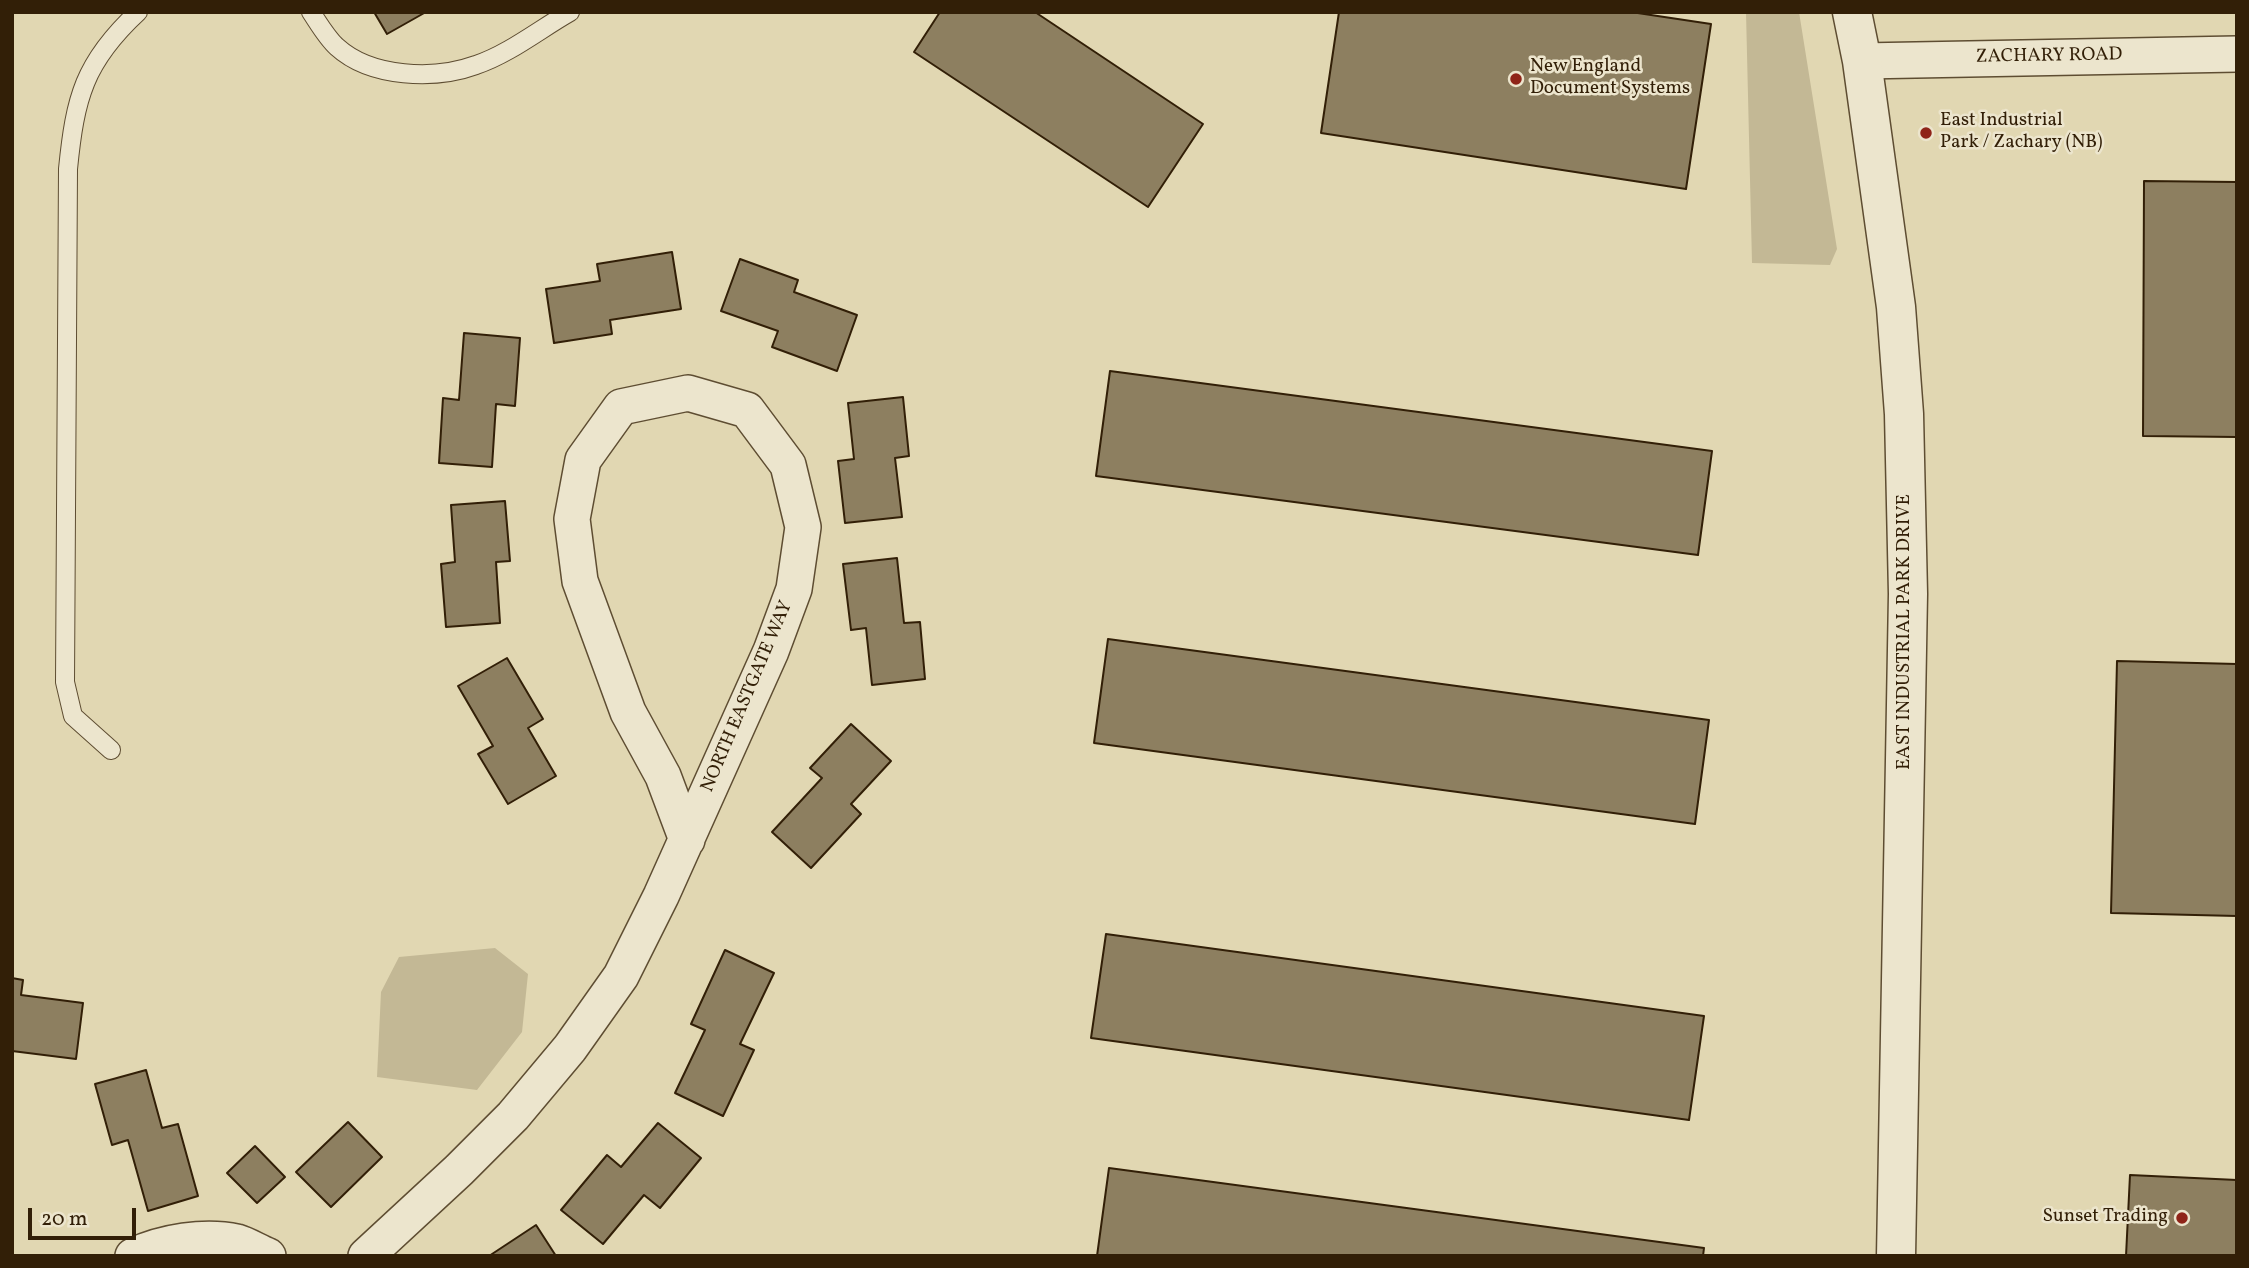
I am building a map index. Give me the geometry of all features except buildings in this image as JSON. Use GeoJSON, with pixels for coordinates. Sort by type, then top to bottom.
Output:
{"type":"FeatureCollection","features":[{"type":"Feature","properties":{"kind":"street","name":"EAST INDUSTRIAL PARK DRIVE"},"geometry":{"type":"LineString","coordinates":[[1852,12],[1862,61],[1896,307],[1904,414],[1908,594],[1896,1256]]}},
{"type":"Feature","properties":{"kind":"street","name":"ZACHARY ROAD"},"geometry":{"type":"LineString","coordinates":[[1862,61],[2237,54]]}},
{"type":"Feature","properties":{"kind":"street","name":"NORTH EASTGATE WAY"},"geometry":{"type":"LineString","coordinates":[[366,1256],[486,1143],[570,1048],[621,976],[687,840],[771,651],[794,589],[803,527],[788,464],[747,410],[688,393],[621,407],[583,460],[572,519],[580,581],[600,642],[628,712],[663,776],[687,840]]}},
{"type":"Feature","properties":{"kind":"street"},"geometry":{"type":"LineString","coordinates":[[133,1256],[155,1246],[194,1241],[237,1242],[268,1256]]}},
{"type":"Feature","properties":{"kind":"lane"},"geometry":{"type":"LineString","coordinates":[[111,750],[73,716],[65,682],[68,169],[72,127],[80,94],[94,61],[114,34],[138,12]]}},
{"type":"Feature","properties":{"kind":"lane"},"geometry":{"type":"LineString","coordinates":[[311,12],[337,47],[363,64],[402,73],[449,74],[479,65],[570,12]]}},
{"type":"Feature","properties":{"kind":"shaded area"},"geometry":{"type":"Polygon","coordinates":[[[1746,12],[1799,12],[1837,249],[1830,265],[1752,263],[1746,12]]]}},
{"type":"Feature","properties":{"kind":"shaded area"},"geometry":{"type":"Polygon","coordinates":[[[495,948],[528,974],[522,1032],[477,1090],[377,1077],[381,992],[399,957],[495,948]]]}},
{"type":"Feature","properties":{"kind":"place","name":"New England Document Systems"},"geometry":{"type":"Point","coordinates":[1516,79]}},
{"type":"Feature","properties":{"kind":"place","name":"East Industrial Park / Zachary (NB)"},"geometry":{"type":"Point","coordinates":[1926,133]}},
{"type":"Feature","properties":{"kind":"place","name":"Sunset Trading"},"geometry":{"type":"Point","coordinates":[2182,1218]}}]}
